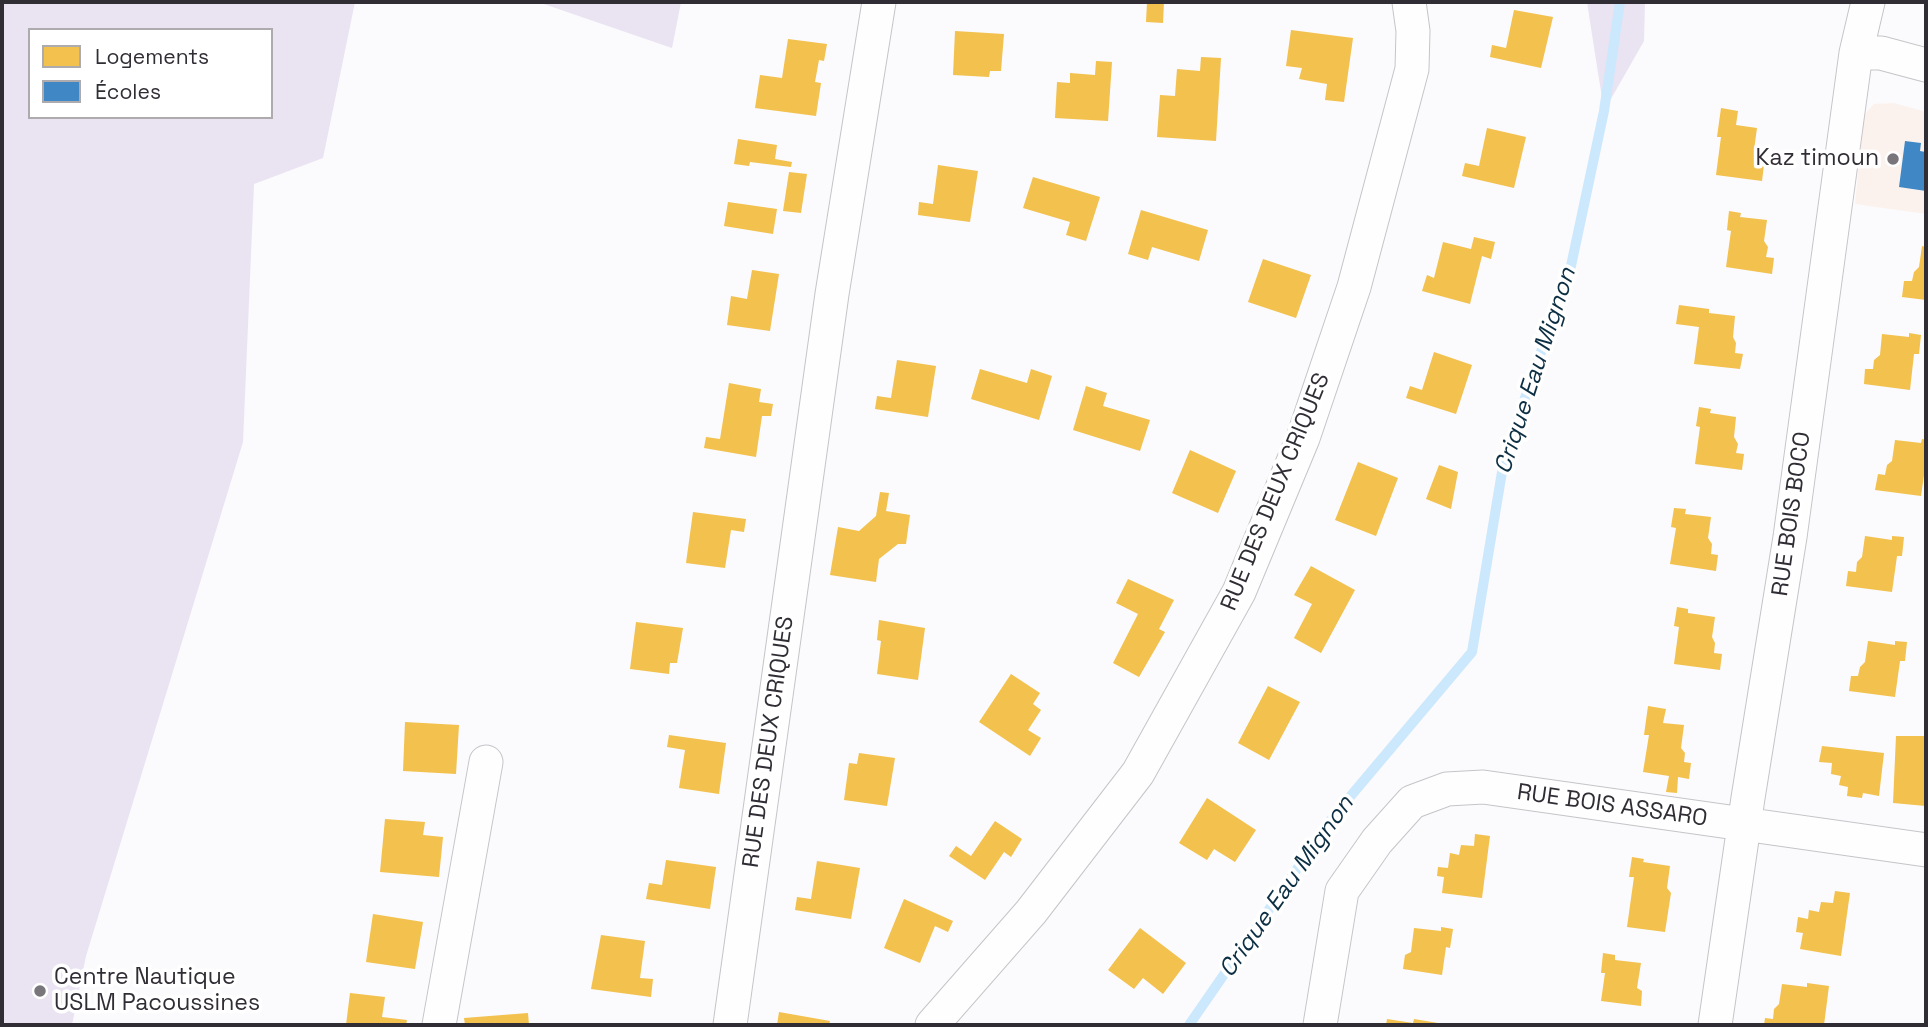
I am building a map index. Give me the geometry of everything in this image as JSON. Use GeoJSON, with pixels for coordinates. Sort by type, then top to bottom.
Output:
{"type":"FeatureCollection","features":[{"type":"Feature","properties":{"kind":"street","name":"RUE DES DEUX CRIQUES"},"geometry":{"type":"LineString","coordinates":[[730,1025],[831,294],[879,2]]}},
{"type":"Feature","properties":{"kind":"street","name":"RUE DES DEUX CRIQUES"},"geometry":{"type":"LineString","coordinates":[[932,1025],[1031,912],[1138,773],[1239,592],[1303,438],[1354,287],[1412,69],[1413,31],[1409,2]]}},
{"type":"Feature","properties":{"kind":"street","name":"RUE BOIS BOCO"},"geometry":{"type":"LineString","coordinates":[[1715,1025],[1790,537],[1856,53],[1868,2]]}},
{"type":"Feature","properties":{"kind":"street"},"geometry":{"type":"LineString","coordinates":[[1856,53],[1881,53],[1926,65]]}},
{"type":"Feature","properties":{"kind":"street"},"geometry":{"type":"LineString","coordinates":[[439,1025],[486,762]]}},
{"type":"Feature","properties":{"kind":"street","name":"RUE BOIS ASSARO"},"geometry":{"type":"LineString","coordinates":[[1320,1025],[1342,891],[1377,841],[1412,802],[1447,789],[1483,787],[1926,850]]}},
{"type":"Feature","properties":{"kind":"shaded area"},"geometry":{"type":"Polygon","coordinates":[[[2,2],[355,2],[323,158],[254,184],[243,442],[86,956],[72,1025],[2,1025],[2,2]]]}},
{"type":"Feature","properties":{"kind":"shaded area"},"geometry":{"type":"Polygon","coordinates":[[[538,2],[681,2],[672,48],[538,2]]]}},
{"type":"Feature","properties":{"kind":"shaded area"},"geometry":{"type":"Polygon","coordinates":[[[1587,2],[1645,2],[1644,41],[1604,111],[1587,2]]]}},
{"type":"Feature","properties":{"kind":"shaded area","name":"Kaz timoun"},"geometry":{"type":"Polygon","coordinates":[[[1894,103],[1926,112],[1926,214],[1855,204],[1864,115],[1874,104],[1894,103]]]}},
{"type":"Feature","properties":{"kind":"building: Logements"},"geometry":{"type":"Polygon","coordinates":[[[1147,2],[1164,2],[1163,23],[1146,22],[1147,2]]]}},
{"type":"Feature","properties":{"kind":"building: Logements"},"geometry":{"type":"Polygon","coordinates":[[[1514,10],[1553,17],[1541,68],[1490,57],[1492,45],[1506,48],[1514,10]]]}},
{"type":"Feature","properties":{"kind":"building: Logements"},"geometry":{"type":"Polygon","coordinates":[[[1291,30],[1353,38],[1344,102],[1325,100],[1327,84],[1299,79],[1302,68],[1286,66],[1291,30]]]}},
{"type":"Feature","properties":{"kind":"building: Logements"},"geometry":{"type":"Polygon","coordinates":[[[955,31],[1004,34],[1001,71],[990,71],[989,77],[953,75],[955,31]]]}},
{"type":"Feature","properties":{"kind":"building: Logements"},"geometry":{"type":"Polygon","coordinates":[[[788,39],[827,44],[824,61],[819,60],[815,82],[821,83],[816,116],[755,108],[760,75],[782,78],[788,39]]]}},
{"type":"Feature","properties":{"kind":"building: Logements"},"geometry":{"type":"Polygon","coordinates":[[[1201,57],[1221,58],[1216,141],[1157,137],[1160,95],[1175,96],[1177,69],[1200,71],[1201,57]]]}},
{"type":"Feature","properties":{"kind":"building: Logements"},"geometry":{"type":"Polygon","coordinates":[[[1096,61],[1112,62],[1108,121],[1055,118],[1057,82],[1070,83],[1070,73],[1095,75],[1096,61]]]}},
{"type":"Feature","properties":{"kind":"building: Logements"},"geometry":{"type":"Polygon","coordinates":[[[1721,108],[1738,111],[1736,125],[1757,128],[1754,150],[1758,155],[1756,164],[1764,165],[1762,181],[1716,175],[1721,137],[1717,137],[1721,108]]]}},
{"type":"Feature","properties":{"kind":"building: Logements"},"geometry":{"type":"Polygon","coordinates":[[[1487,128],[1526,137],[1514,188],[1462,176],[1465,163],[1479,166],[1487,128]]]}},
{"type":"Feature","properties":{"kind":"building: Logements"},"geometry":{"type":"Polygon","coordinates":[[[738,139],[777,145],[775,159],[792,162],[791,167],[750,162],[749,166],[734,164],[738,139]]]}},
{"type":"Feature","properties":{"kind":"building: Logements"},"geometry":{"type":"Polygon","coordinates":[[[938,165],[978,171],[970,222],[918,215],[919,202],[933,204],[938,165]]]}},
{"type":"Feature","properties":{"kind":"building: Logements"},"geometry":{"type":"Polygon","coordinates":[[[789,172],[807,174],[801,213],[783,211],[789,172]]]}},
{"type":"Feature","properties":{"kind":"building: Logements"},"geometry":{"type":"Polygon","coordinates":[[[1033,177],[1100,197],[1086,241],[1066,235],[1070,222],[1023,208],[1033,177]]]}},
{"type":"Feature","properties":{"kind":"building: Logements"},"geometry":{"type":"Polygon","coordinates":[[[728,202],[777,209],[773,234],[724,226],[728,202]]]}},
{"type":"Feature","properties":{"kind":"building: Logements"},"geometry":{"type":"Polygon","coordinates":[[[1141,210],[1208,230],[1199,261],[1152,247],[1148,260],[1128,254],[1141,210]]]}},
{"type":"Feature","properties":{"kind":"building: Logements"},"geometry":{"type":"Polygon","coordinates":[[[1729,211],[1741,213],[1740,217],[1767,220],[1764,241],[1768,247],[1766,257],[1774,258],[1772,274],[1726,267],[1731,231],[1727,230],[1729,211]]]}},
{"type":"Feature","properties":{"kind":"building: Logements"},"geometry":{"type":"Polygon","coordinates":[[[1474,237],[1495,242],[1491,259],[1482,256],[1470,304],[1422,291],[1427,275],[1434,278],[1443,242],[1471,249],[1474,237]]]}},
{"type":"Feature","properties":{"kind":"building: Logements"},"geometry":{"type":"Polygon","coordinates":[[[1922,246],[1926,247],[1926,300],[1902,297],[1904,281],[1912,281],[1914,272],[1919,267],[1922,246]]]}},
{"type":"Feature","properties":{"kind":"building: Logements"},"geometry":{"type":"Polygon","coordinates":[[[1263,259],[1311,275],[1296,318],[1248,302],[1263,259]]]}},
{"type":"Feature","properties":{"kind":"building: Logements"},"geometry":{"type":"Polygon","coordinates":[[[752,270],[779,274],[770,331],[727,325],[731,296],[747,299],[752,270]]]}},
{"type":"Feature","properties":{"kind":"building: Logements"},"geometry":{"type":"Polygon","coordinates":[[[1679,305],[1735,316],[1735,353],[1743,354],[1740,369],[1694,364],[1699,327],[1676,324],[1679,305]]]}},
{"type":"Feature","properties":{"kind":"building: Logements"},"geometry":{"type":"Polygon","coordinates":[[[1909,333],[1921,335],[1919,354],[1914,354],[1910,390],[1864,384],[1865,369],[1873,369],[1874,360],[1880,355],[1882,334],[1909,337],[1909,333]]]}},
{"type":"Feature","properties":{"kind":"building: Logements"},"geometry":{"type":"Polygon","coordinates":[[[1434,352],[1472,365],[1456,414],[1406,398],[1410,386],[1422,390],[1434,352]]]}},
{"type":"Feature","properties":{"kind":"building: Logements"},"geometry":{"type":"Polygon","coordinates":[[[897,360],[936,366],[928,417],[875,409],[877,396],[891,398],[897,360]]]}},
{"type":"Feature","properties":{"kind":"building: Logements"},"geometry":{"type":"Polygon","coordinates":[[[980,369],[1027,383],[1031,369],[1052,376],[1039,420],[971,399],[980,369]]]}},
{"type":"Feature","properties":{"kind":"building: Logements"},"geometry":{"type":"Polygon","coordinates":[[[729,383],[761,389],[759,402],[773,404],[771,416],[762,416],[756,457],[704,448],[706,437],[720,439],[729,383]]]}},
{"type":"Feature","properties":{"kind":"building: Logements"},"geometry":{"type":"Polygon","coordinates":[[[1086,386],[1107,393],[1103,406],[1150,420],[1140,451],[1073,430],[1086,386]]]}},
{"type":"Feature","properties":{"kind":"building: Logements"},"geometry":{"type":"Polygon","coordinates":[[[1699,407],[1711,409],[1710,413],[1736,417],[1734,437],[1738,444],[1736,453],[1744,454],[1742,470],[1695,464],[1700,427],[1696,426],[1699,407]]]}},
{"type":"Feature","properties":{"kind":"building: Logements"},"geometry":{"type":"Polygon","coordinates":[[[1922,439],[1926,440],[1926,461],[1921,496],[1875,490],[1878,474],[1885,475],[1887,465],[1892,461],[1895,440],[1921,443],[1922,439]]]}},
{"type":"Feature","properties":{"kind":"building: Logements"},"geometry":{"type":"Polygon","coordinates":[[[1190,450],[1236,471],[1218,513],[1172,493],[1190,450]]]}},
{"type":"Feature","properties":{"kind":"building: Logements"},"geometry":{"type":"Polygon","coordinates":[[[1358,462],[1398,478],[1376,536],[1335,520],[1358,462]]]}},
{"type":"Feature","properties":{"kind":"building: Logements"},"geometry":{"type":"Polygon","coordinates":[[[1439,465],[1458,472],[1451,509],[1426,499],[1439,465]]]}},
{"type":"Feature","properties":{"kind":"building: Logements"},"geometry":{"type":"Polygon","coordinates":[[[880,492],[889,493],[886,511],[910,515],[906,544],[898,544],[879,559],[876,582],[830,575],[838,527],[859,531],[876,516],[880,492]]]}},
{"type":"Feature","properties":{"kind":"building: Logements"},"geometry":{"type":"Polygon","coordinates":[[[1674,508],[1686,509],[1685,514],[1711,517],[1708,538],[1712,544],[1711,554],[1718,555],[1716,571],[1670,564],[1676,528],[1671,527],[1674,508]]]}},
{"type":"Feature","properties":{"kind":"building: Logements"},"geometry":{"type":"Polygon","coordinates":[[[693,512],[746,519],[744,532],[731,530],[725,568],[686,563],[693,512]]]}},
{"type":"Feature","properties":{"kind":"building: Logements"},"geometry":{"type":"Polygon","coordinates":[[[1865,536],[1892,540],[1892,536],[1904,537],[1902,556],[1897,556],[1892,592],[1846,586],[1848,571],[1856,572],[1857,562],[1862,557],[1865,536]]]}},
{"type":"Feature","properties":{"kind":"building: Logements"},"geometry":{"type":"Polygon","coordinates":[[[1311,566],[1355,590],[1321,653],[1294,638],[1312,604],[1294,595],[1311,566]]]}},
{"type":"Feature","properties":{"kind":"building: Logements"},"geometry":{"type":"Polygon","coordinates":[[[1128,579],[1174,600],[1159,629],[1165,632],[1139,677],[1113,663],[1138,614],[1116,603],[1128,579]]]}},
{"type":"Feature","properties":{"kind":"building: Logements"},"geometry":{"type":"Polygon","coordinates":[[[1677,607],[1688,609],[1688,613],[1715,617],[1712,637],[1715,643],[1714,653],[1722,654],[1720,670],[1674,664],[1679,627],[1674,626],[1677,607]]]}},
{"type":"Feature","properties":{"kind":"building: Logements"},"geometry":{"type":"Polygon","coordinates":[[[879,620],[925,628],[918,680],[877,674],[881,641],[877,640],[879,620]]]}},
{"type":"Feature","properties":{"kind":"building: Logements"},"geometry":{"type":"Polygon","coordinates":[[[636,622],[683,628],[677,663],[670,663],[669,674],[630,669],[636,622]]]}},
{"type":"Feature","properties":{"kind":"building: Logements"},"geometry":{"type":"Polygon","coordinates":[[[1868,641],[1895,645],[1895,641],[1907,642],[1905,661],[1900,661],[1895,697],[1849,691],[1851,676],[1858,676],[1860,667],[1865,662],[1868,641]]]}},
{"type":"Feature","properties":{"kind":"building: Logements"},"geometry":{"type":"Polygon","coordinates":[[[1011,674],[1040,693],[1033,704],[1041,710],[1028,730],[1041,738],[1030,756],[979,722],[1011,674]]]}},
{"type":"Feature","properties":{"kind":"building: Logements"},"geometry":{"type":"Polygon","coordinates":[[[1268,686],[1300,702],[1269,760],[1238,743],[1268,686]]]}},
{"type":"Feature","properties":{"kind":"building: Logements"},"geometry":{"type":"Polygon","coordinates":[[[1648,706],[1666,709],[1663,723],[1684,725],[1681,748],[1685,753],[1684,762],[1691,763],[1689,779],[1678,777],[1677,793],[1666,792],[1669,776],[1643,772],[1649,735],[1644,735],[1648,706]]]}},
{"type":"Feature","properties":{"kind":"building: Logements"},"geometry":{"type":"Polygon","coordinates":[[[405,722],[459,725],[456,774],[403,771],[405,722]]]}},
{"type":"Feature","properties":{"kind":"building: Logements"},"geometry":{"type":"Polygon","coordinates":[[[669,735],[726,743],[719,794],[679,788],[685,750],[667,747],[669,735]]]}},
{"type":"Feature","properties":{"kind":"building: Logements"},"geometry":{"type":"Polygon","coordinates":[[[1896,736],[1926,736],[1926,806],[1893,803],[1896,736]]]}},
{"type":"Feature","properties":{"kind":"building: Logements"},"geometry":{"type":"Polygon","coordinates":[[[1822,746],[1884,753],[1879,796],[1863,793],[1862,798],[1847,796],[1848,787],[1839,785],[1841,776],[1831,774],[1832,763],[1819,762],[1822,746]]]}},
{"type":"Feature","properties":{"kind":"building: Logements"},"geometry":{"type":"Polygon","coordinates":[[[859,753],[895,758],[887,806],[844,800],[849,763],[857,764],[859,753]]]}},
{"type":"Feature","properties":{"kind":"building: Logements"},"geometry":{"type":"Polygon","coordinates":[[[1207,798],[1256,830],[1235,862],[1214,849],[1207,860],[1179,843],[1207,798]]]}},
{"type":"Feature","properties":{"kind":"building: Logements"},"geometry":{"type":"Polygon","coordinates":[[[385,819],[425,822],[423,835],[443,837],[439,877],[380,872],[385,819]]]}},
{"type":"Feature","properties":{"kind":"building: Logements"},"geometry":{"type":"Polygon","coordinates":[[[995,821],[1022,839],[1011,857],[1004,852],[985,880],[949,856],[956,846],[971,856],[995,821]]]}},
{"type":"Feature","properties":{"kind":"building: Logements"},"geometry":{"type":"Polygon","coordinates":[[[1475,834],[1490,836],[1482,898],[1442,893],[1444,877],[1437,876],[1438,867],[1448,868],[1450,853],[1459,855],[1461,845],[1474,846],[1475,834]]]}},
{"type":"Feature","properties":{"kind":"building: Logements"},"geometry":{"type":"Polygon","coordinates":[[[1632,857],[1644,859],[1643,862],[1670,866],[1667,888],[1671,893],[1665,932],[1627,927],[1634,877],[1629,877],[1632,857]]]}},
{"type":"Feature","properties":{"kind":"building: Logements"},"geometry":{"type":"Polygon","coordinates":[[[666,860],[716,867],[710,909],[646,899],[649,883],[662,885],[666,860]]]}},
{"type":"Feature","properties":{"kind":"building: Logements"},"geometry":{"type":"Polygon","coordinates":[[[817,861],[860,868],[851,919],[795,910],[797,897],[811,899],[817,861]]]}},
{"type":"Feature","properties":{"kind":"building: Logements"},"geometry":{"type":"Polygon","coordinates":[[[1835,891],[1850,893],[1841,956],[1800,949],[1803,933],[1796,932],[1798,917],[1808,919],[1809,910],[1819,912],[1821,902],[1833,903],[1835,891]]]}},
{"type":"Feature","properties":{"kind":"building: Logements"},"geometry":{"type":"Polygon","coordinates":[[[904,899],[953,921],[948,932],[935,926],[920,963],[884,948],[904,899]]]}},
{"type":"Feature","properties":{"kind":"building: Logements"},"geometry":{"type":"Polygon","coordinates":[[[373,914],[423,922],[415,969],[366,962],[373,914]]]}},
{"type":"Feature","properties":{"kind":"building: Logements"},"geometry":{"type":"Polygon","coordinates":[[[1441,927],[1453,929],[1450,948],[1446,947],[1442,975],[1403,969],[1405,955],[1411,952],[1414,928],[1441,931],[1441,927]]]}},
{"type":"Feature","properties":{"kind":"building: Logements"},"geometry":{"type":"Polygon","coordinates":[[[1140,928],[1186,963],[1163,994],[1143,978],[1134,989],[1108,970],[1140,928]]]}},
{"type":"Feature","properties":{"kind":"building: Logements"},"geometry":{"type":"Polygon","coordinates":[[[601,935],[645,941],[640,978],[653,979],[651,997],[591,989],[601,935]]]}},
{"type":"Feature","properties":{"kind":"building: Logements"},"geometry":{"type":"Polygon","coordinates":[[[1603,953],[1615,955],[1615,960],[1641,963],[1637,988],[1642,991],[1641,1006],[1601,1001],[1605,973],[1601,973],[1603,953]]]}},
{"type":"Feature","properties":{"kind":"building: Logements"},"geometry":{"type":"Polygon","coordinates":[[[1807,983],[1829,986],[1824,1025],[1764,1025],[1765,1018],[1773,1019],[1782,984],[1807,987],[1807,983]]]}},
{"type":"Feature","properties":{"kind":"building: Logements"},"geometry":{"type":"Polygon","coordinates":[[[350,993],[385,997],[382,1017],[407,1020],[406,1025],[346,1025],[350,993]]]}},
{"type":"Feature","properties":{"kind":"building: Logements"},"geometry":{"type":"Polygon","coordinates":[[[779,1012],[830,1021],[829,1025],[777,1025],[779,1012]]]}},
{"type":"Feature","properties":{"kind":"building: Logements"},"geometry":{"type":"Polygon","coordinates":[[[528,1013],[529,1025],[465,1025],[464,1018],[528,1013]]]}},
{"type":"Feature","properties":{"kind":"building: Logements"},"geometry":{"type":"Polygon","coordinates":[[[1387,1019],[1413,1023],[1414,1019],[1450,1025],[1386,1025],[1387,1019]]]}},
{"type":"Feature","properties":{"kind":"building: Écoles"},"geometry":{"type":"Polygon","coordinates":[[[1905,141],[1921,143],[1920,151],[1926,152],[1926,191],[1899,187],[1905,141]]]}},
{"type":"Feature","properties":{"kind":"waterway","name":"Crique Eau Mignon"},"geometry":{"type":"LineString","coordinates":[[1189,1025],[1333,817],[1472,652],[1503,466],[1536,364],[1565,294],[1604,111],[1620,2]]}},
{"type":"Feature","properties":{"kind":"place","name":"Kaz timoun"},"geometry":{"type":"Point","coordinates":[1893,159]}},
{"type":"Feature","properties":{"kind":"place","name":"Centre Nautique USLM Pacoussines"},"geometry":{"type":"Point","coordinates":[40,991]}}]}
